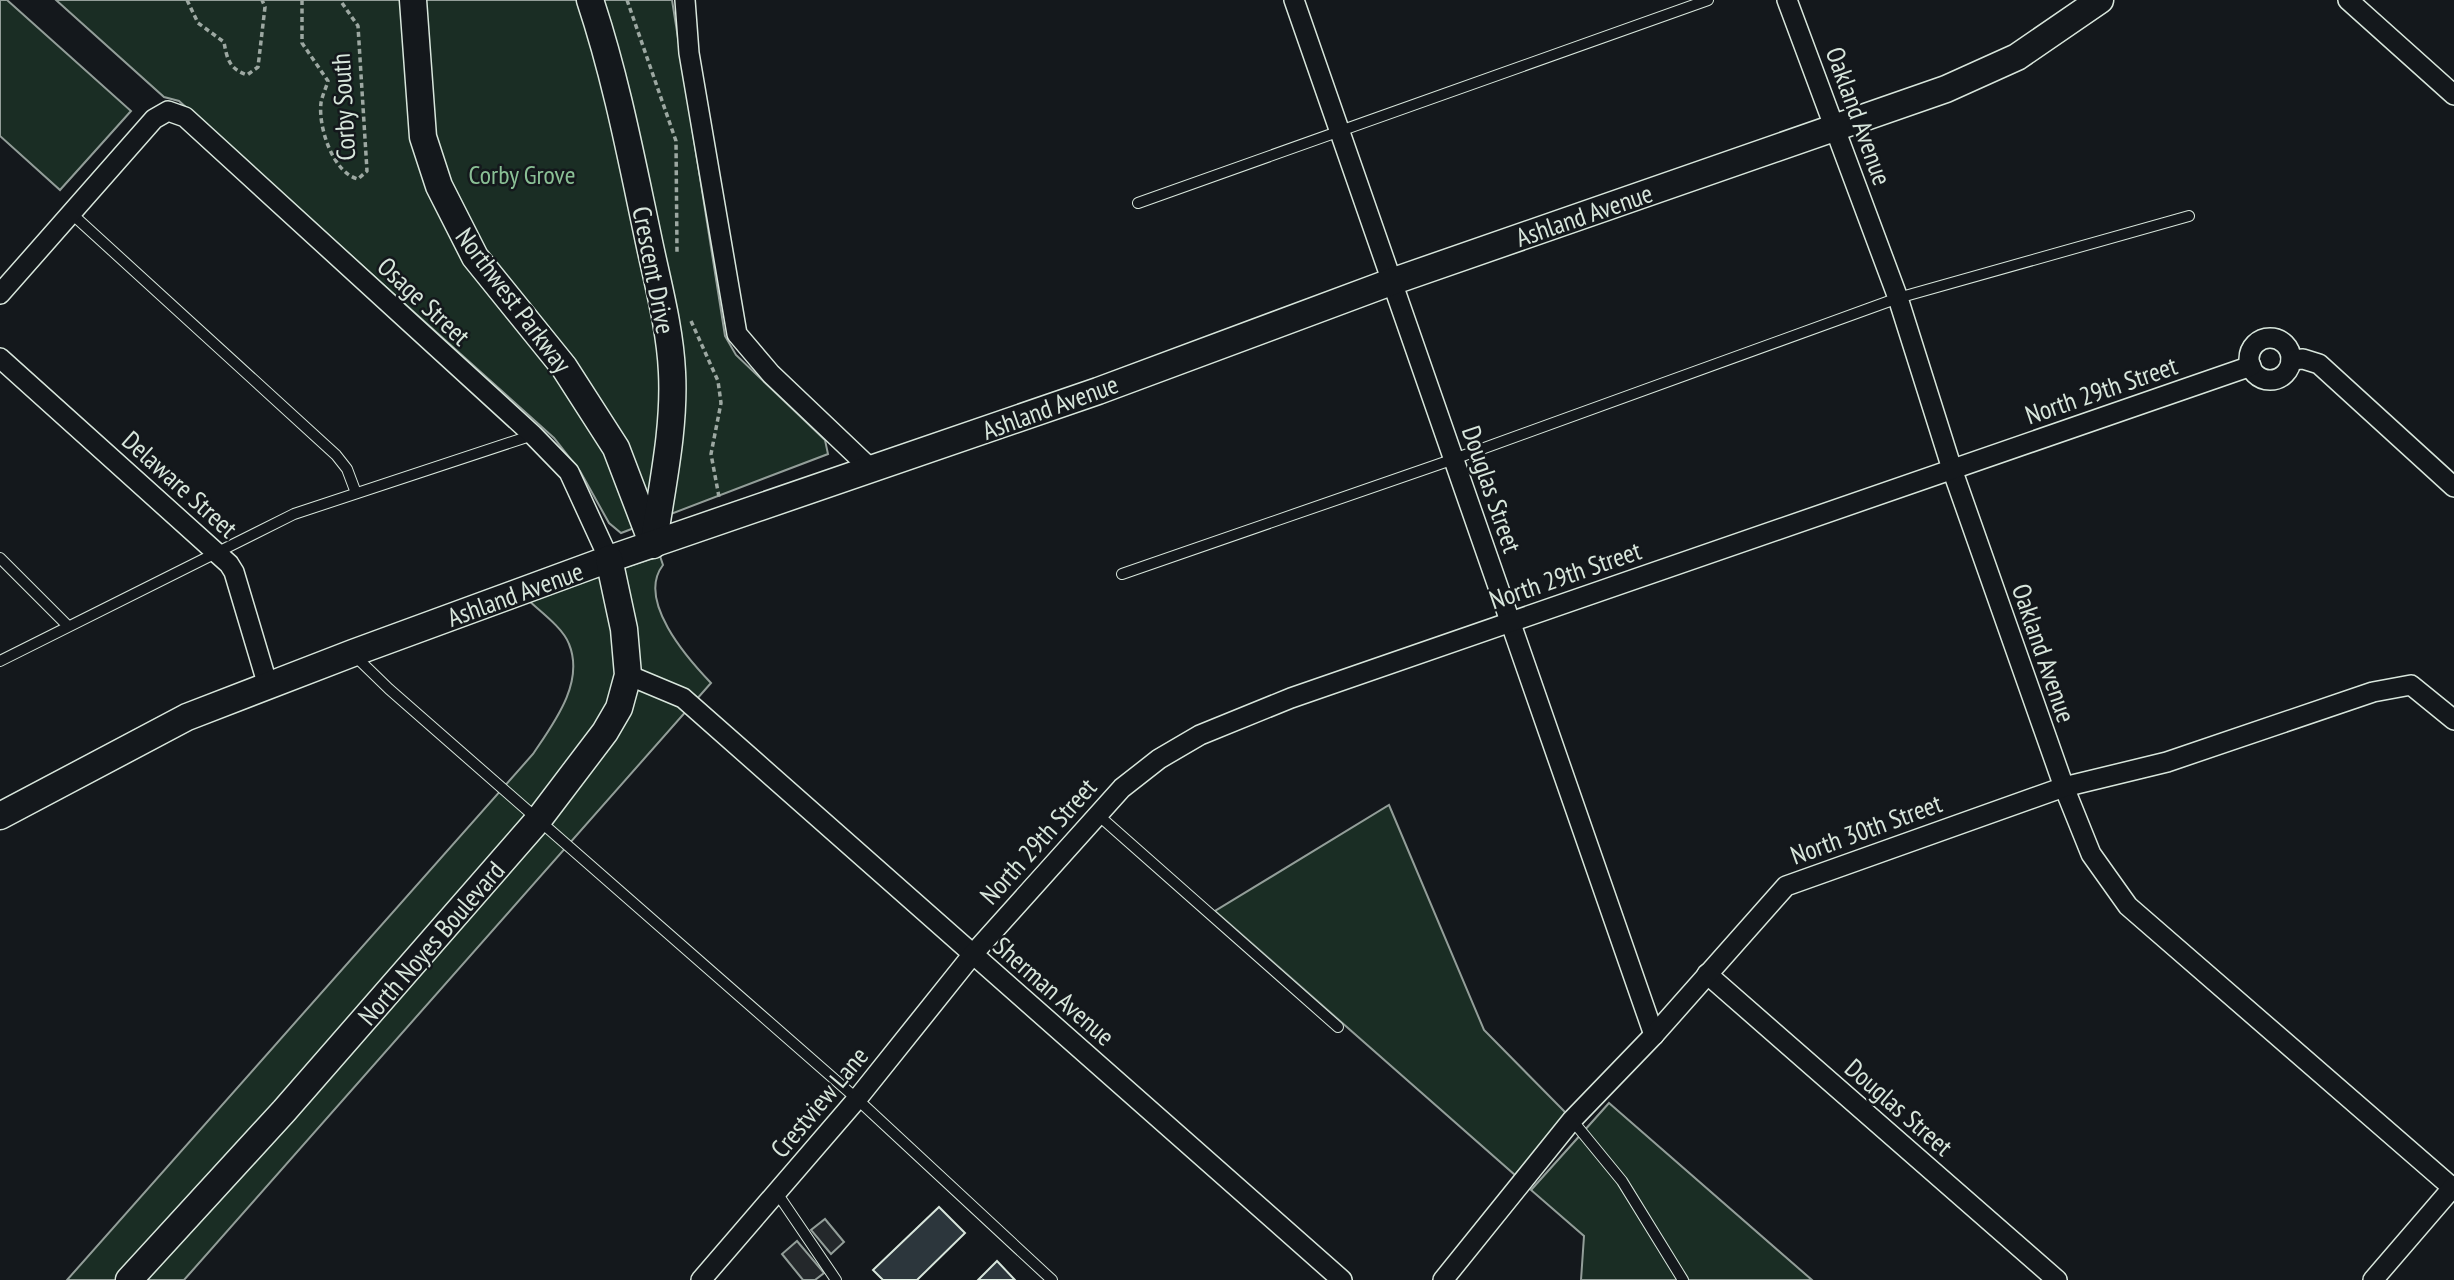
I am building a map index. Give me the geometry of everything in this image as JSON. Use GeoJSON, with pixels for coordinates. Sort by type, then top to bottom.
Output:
{"type":"FeatureCollection","features":[{"type":"Feature","properties":{"kind":"street","name":"Northwest Parkway"},"geometry":{"type":"LineString","coordinates":[[413,0],[423,137],[449,209],[475,257],[564,367],[590,405],[616,448],[653,545]]}},
{"type":"Feature","properties":{"kind":"street","name":"Crescent Drive"},"geometry":{"type":"LineString","coordinates":[[590,0],[610,59],[626,131],[666,321],[672,371],[671,415],[653,545]]}},
{"type":"Feature","properties":{"kind":"street"},"geometry":{"type":"LineString","coordinates":[[685,0],[689,53],[737,334],[771,374],[872,470]]}},
{"type":"Feature","properties":{"kind":"street","name":"Douglas Street"},"geometry":{"type":"LineString","coordinates":[[1294,0],[1654,1035]]}},
{"type":"Feature","properties":{"kind":"street","name":"Oakland Avenue"},"geometry":{"type":"LineString","coordinates":[[1787,0],[1898,298],[1952,469],[2064,788],[2091,854],[2128,906],[2453,1188]]}},
{"type":"Feature","properties":{"kind":"street","name":"Ashland Avenue"},"geometry":{"type":"LineString","coordinates":[[0,816],[187,717],[353,653],[610,559],[1098,391],[1391,282],[1946,89],[2017,57],[2100,0]]}},
{"type":"Feature","properties":{"kind":"street"},"geometry":{"type":"LineString","coordinates":[[2348,0],[2454,95]]}},
{"type":"Feature","properties":{"kind":"street","name":"Osage Street"},"geometry":{"type":"LineString","coordinates":[[72,214],[154,119],[168,111],[185,117],[533,435],[569,472],[610,559]]}},
{"type":"Feature","properties":{"kind":"street"},"geometry":{"type":"LineString","coordinates":[[0,294],[72,214]]}},
{"type":"Feature","properties":{"kind":"street"},"geometry":{"type":"LineString","coordinates":[[2263,339],[2279,340],[2290,352],[2289,368],[2277,379],[2261,378],[2251,366],[2251,350],[2263,339]]}},
{"type":"Feature","properties":{"kind":"street","name":"Delaware Street"},"geometry":{"type":"LineString","coordinates":[[0,358],[216,551],[234,572],[268,686]]}},
{"type":"Feature","properties":{"kind":"street"},"geometry":{"type":"LineString","coordinates":[[2291,360],[2304,359],[2319,365],[2454,487]]}},
{"type":"Feature","properties":{"kind":"street","name":"North 29th Street"},"geometry":{"type":"LineString","coordinates":[[973,954],[1122,788],[1158,759],[1200,735],[1291,698],[2251,366]]}},
{"type":"Feature","properties":{"kind":"street","name":"North Noyes Boulevard"},"geometry":{"type":"LineString","coordinates":[[129,1280],[284,1111],[539,819],[605,732],[619,708],[628,675],[624,629],[610,559]]}},
{"type":"Feature","properties":{"kind":"street","name":"Sherman Avenue"},"geometry":{"type":"LineString","coordinates":[[628,675],[683,698],[1342,1280]]}},
{"type":"Feature","properties":{"kind":"street","name":"North 30th Street"},"geometry":{"type":"LineString","coordinates":[[1443,1280],[1572,1120],[1654,1035],[1786,886],[2064,788],[2167,762],[2374,692],[2411,685],[2454,720]]}},
{"type":"Feature","properties":{"kind":"street","name":"Crestview Lane"},"geometry":{"type":"LineString","coordinates":[[701,1280],[857,1099],[973,954]]}},
{"type":"Feature","properties":{"kind":"street","name":"Douglas Street"},"geometry":{"type":"LineString","coordinates":[[1707,974],[2057,1280]]}},
{"type":"Feature","properties":{"kind":"street"},"geometry":{"type":"LineString","coordinates":[[2373,1280],[2453,1188]]}},
{"type":"Feature","properties":{"kind":"lane"},"geometry":{"type":"LineString","coordinates":[[1138,203],[1708,0]]}},
{"type":"Feature","properties":{"kind":"lane"},"geometry":{"type":"LineString","coordinates":[[72,214],[336,456],[348,469],[356,493]]}},
{"type":"Feature","properties":{"kind":"lane"},"geometry":{"type":"LineString","coordinates":[[1122,574],[1454,459],[1898,298],[2189,216]]}},
{"type":"Feature","properties":{"kind":"lane"},"geometry":{"type":"LineString","coordinates":[[0,661],[294,514],[533,435]]}},
{"type":"Feature","properties":{"kind":"lane"},"geometry":{"type":"LineString","coordinates":[[0,558],[68,626]]}},
{"type":"Feature","properties":{"kind":"lane"},"geometry":{"type":"LineString","coordinates":[[353,653],[389,689],[857,1099],[1052,1280]]}},
{"type":"Feature","properties":{"kind":"lane"},"geometry":{"type":"LineString","coordinates":[[1097,814],[1338,1027]]}},
{"type":"Feature","properties":{"kind":"lane"},"geometry":{"type":"LineString","coordinates":[[1572,1120],[1622,1181],[1683,1280]]}},
{"type":"Feature","properties":{"kind":"lane"},"geometry":{"type":"LineString","coordinates":[[777,1193],[836,1280]]}},
{"type":"Feature","properties":{"kind":"path"},"geometry":{"type":"LineString","coordinates":[[187,0],[198,23],[224,42],[227,60],[231,66],[247,75],[258,67],[265,7],[262,0]]}},
{"type":"Feature","properties":{"kind":"path","name":"Corby South"},"geometry":{"type":"LineString","coordinates":[[302,0],[302,43],[328,81],[321,104],[334,162],[347,177],[358,179],[367,171],[363,144],[358,26],[340,0]]}},
{"type":"Feature","properties":{"kind":"path"},"geometry":{"type":"LineString","coordinates":[[627,0],[676,141],[677,258]]}},
{"type":"Feature","properties":{"kind":"path"},"geometry":{"type":"LineString","coordinates":[[686,309],[718,381],[721,403],[712,454],[725,520]]}},
{"type":"Feature","properties":{"kind":"green space"},"geometry":{"type":"Polygon","coordinates":[[[0,0],[7,0],[131,111],[60,190],[0,136],[0,0]]]}},
{"type":"Feature","properties":{"kind":"green space","name":"Corby Grove"},"geometry":{"type":"Polygon","coordinates":[[[56,0],[672,0],[725,336],[736,355],[825,440],[828,454],[621,533],[609,523],[580,471],[554,438],[179,101],[164,97],[56,0]]]}},
{"type":"Feature","properties":{"kind":"green space"},"geometry":{"type":"Polygon","coordinates":[[[660,556],[663,565],[656,579],[656,595],[660,611],[678,644],[711,683],[184,1280],[67,1280],[533,754],[565,702],[573,673],[573,659],[562,632],[528,600],[660,556]]]}},
{"type":"Feature","properties":{"kind":"green space"},"geometry":{"type":"Polygon","coordinates":[[[1389,805],[1484,1030],[1567,1114],[1515,1175],[1215,911],[1389,805]]]}},
{"type":"Feature","properties":{"kind":"green space"},"geometry":{"type":"Polygon","coordinates":[[[1609,1103],[1812,1280],[1581,1280],[1584,1236],[1531,1190],[1609,1103]]]}},
{"type":"Feature","properties":{"kind":"shaded area"},"geometry":{"type":"Polygon","coordinates":[[[825,1219],[844,1242],[831,1254],[811,1230],[825,1219]]]}},
{"type":"Feature","properties":{"kind":"shaded area"},"geometry":{"type":"Polygon","coordinates":[[[797,1241],[824,1273],[815,1280],[803,1280],[782,1254],[797,1241]]]}},
{"type":"Feature","properties":{"kind":"building"},"geometry":{"type":"Polygon","coordinates":[[[939,1207],[965,1233],[917,1280],[883,1280],[873,1270],[939,1207]]]}},
{"type":"Feature","properties":{"kind":"building"},"geometry":{"type":"Polygon","coordinates":[[[997,1261],[1015,1280],[978,1280],[997,1261]]]}}]}
